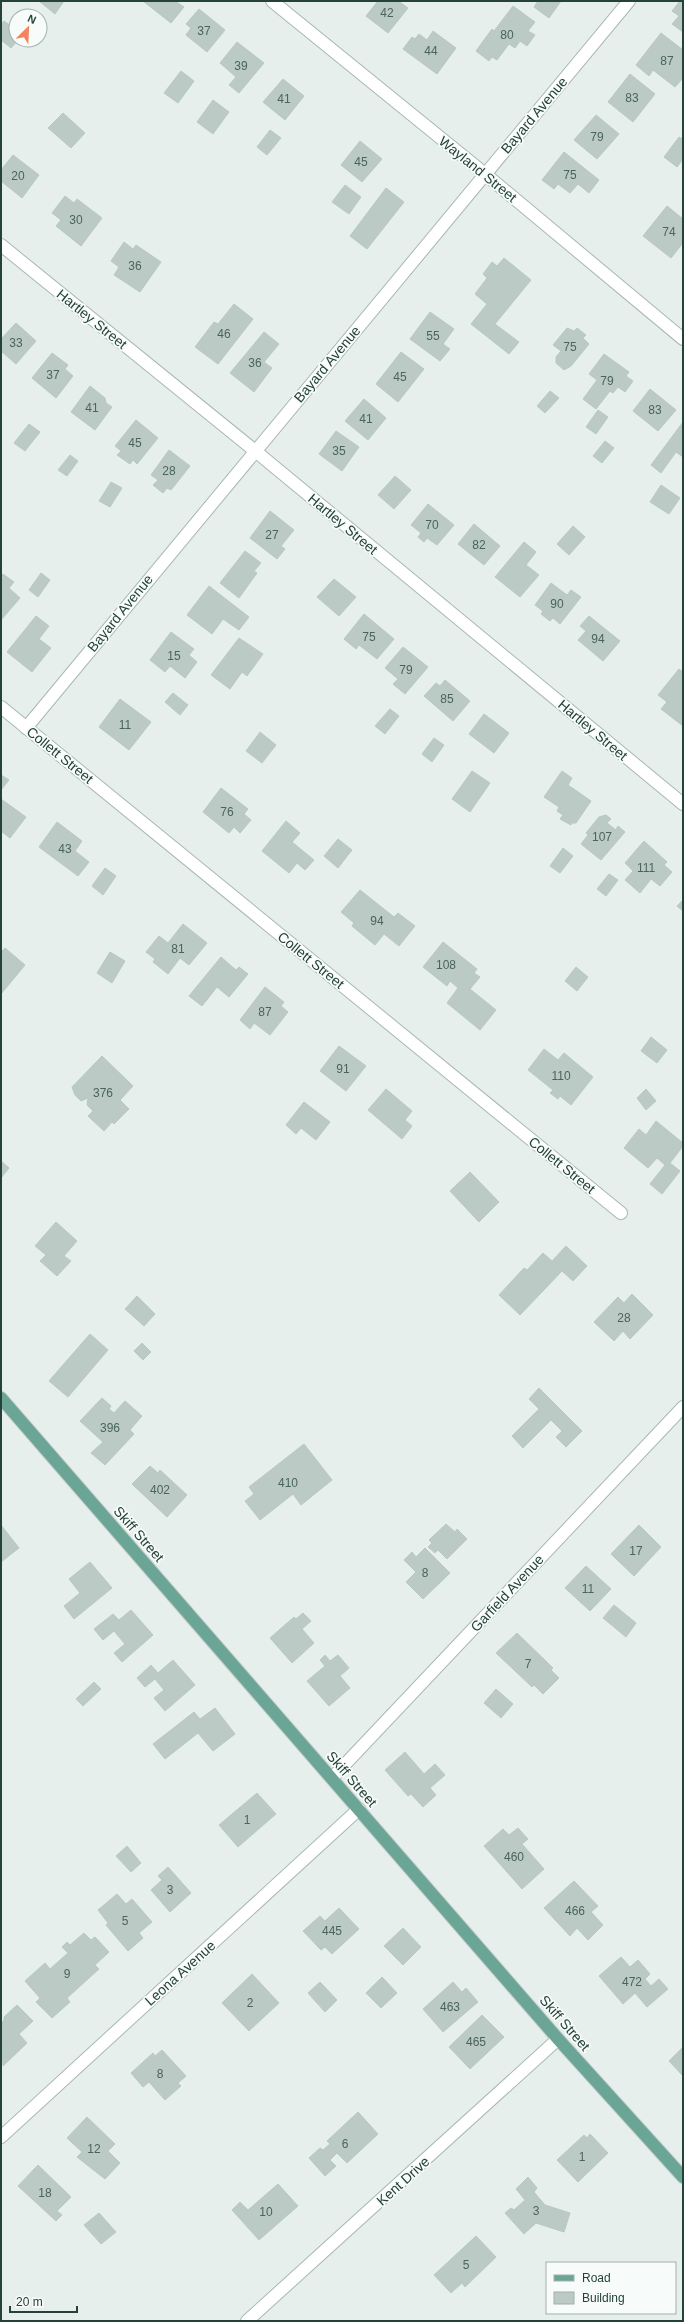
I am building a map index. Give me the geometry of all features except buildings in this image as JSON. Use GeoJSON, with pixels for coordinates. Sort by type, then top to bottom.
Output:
{"type":"FeatureCollection","features":[{"type":"Feature","properties":{"kind":"main road","name":"Skiff Street"},"geometry":{"type":"LineString","coordinates":[[1,1398],[558,2039],[683,2177]]}},
{"type":"Feature","properties":{"kind":"street","name":"Wayland Street"},"geometry":{"type":"LineString","coordinates":[[272,1],[485,174],[683,339]]}},
{"type":"Feature","properties":{"kind":"street","name":"Bayard Avenue"},"geometry":{"type":"LineString","coordinates":[[26,728],[254,450],[629,1]]}},
{"type":"Feature","properties":{"kind":"street","name":"Hartley Street"},"geometry":{"type":"LineString","coordinates":[[1,245],[254,450],[683,804]]}},
{"type":"Feature","properties":{"kind":"street","name":"Collett Street"},"geometry":{"type":"LineString","coordinates":[[1,707],[621,1213]]}},
{"type":"Feature","properties":{"kind":"street","name":"Garfield Avenue"},"geometry":{"type":"LineString","coordinates":[[332,1778],[683,1407]]}},
{"type":"Feature","properties":{"kind":"street","name":"Leona Avenue"},"geometry":{"type":"LineString","coordinates":[[1,2137],[359,1809]]}},
{"type":"Feature","properties":{"kind":"street","name":"Kent Drive"},"geometry":{"type":"LineString","coordinates":[[247,2321],[558,2039]]}}]}
